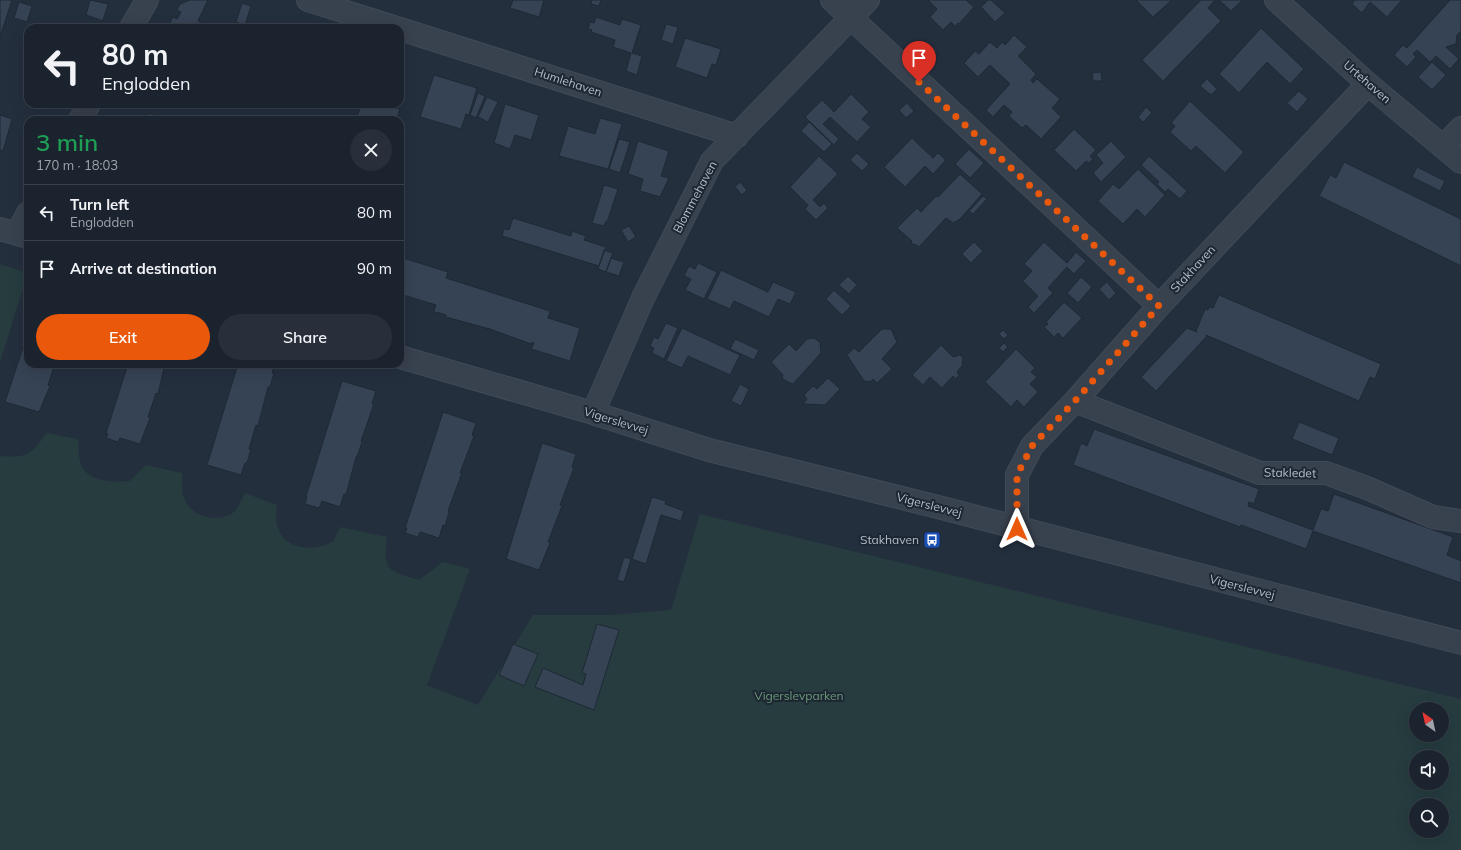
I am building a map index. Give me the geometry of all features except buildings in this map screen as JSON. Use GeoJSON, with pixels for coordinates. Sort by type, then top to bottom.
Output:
{"type":"FeatureCollection","features":[{"type":"Feature","properties":{"kind":"street"},"geometry":{"type":"LineString","coordinates":[[133,24],[147,0]]}},
{"type":"Feature","properties":{"kind":"street"},"geometry":{"type":"LineString","coordinates":[[308,0],[384,24]]}},
{"type":"Feature","properties":{"kind":"street"},"geometry":{"type":"LineString","coordinates":[[832,0],[1159,306]]}},
{"type":"Feature","properties":{"kind":"street","name":"Blommehaven"},"geometry":{"type":"LineString","coordinates":[[593,414],[643,298],[712,161],[868,0]]}},
{"type":"Feature","properties":{"kind":"street","name":"Urtehaven"},"geometry":{"type":"LineString","coordinates":[[1278,1],[1368,84],[1461,162]]}},
{"type":"Feature","properties":{"kind":"street","name":"Humlehaven"},"geometry":{"type":"LineString","coordinates":[[404,30],[736,136]]}},
{"type":"Feature","properties":{"kind":"street","name":"Stakhaven"},"geometry":{"type":"LineString","coordinates":[[1017,529],[1017,475],[1032,446],[1075,401],[1159,306],[1368,84]]}},
{"type":"Feature","properties":{"kind":"street"},"geometry":{"type":"LineString","coordinates":[[1443,147],[1461,128]]}},
{"type":"Feature","properties":{"kind":"street"},"geometry":{"type":"LineString","coordinates":[[15,233],[24,219]]}},
{"type":"Feature","properties":{"kind":"street","name":"Vigerslevvej"},"geometry":{"type":"LineString","coordinates":[[404,358],[709,450],[946,509],[1017,529],[1461,643]]}},
{"type":"Feature","properties":{"kind":"street","name":"Stakledet"},"geometry":{"type":"LineString","coordinates":[[1075,401],[1260,473],[1326,473],[1367,488],[1433,517],[1461,521]]}},
{"type":"Feature","properties":{"kind":"green space"},"geometry":{"type":"Polygon","coordinates":[[[0,264],[24,272],[24,286],[0,362],[0,264]]]}},
{"type":"Feature","properties":{"kind":"green space","name":"Vigerslevparken"},"geometry":{"type":"Polygon","coordinates":[[[46,433],[78,439],[79,458],[84,470],[89,475],[102,480],[130,481],[146,465],[182,473],[183,492],[187,505],[192,510],[206,517],[221,518],[228,516],[234,512],[245,493],[277,505],[276,518],[278,529],[283,538],[300,547],[310,548],[333,542],[340,527],[387,537],[387,563],[394,571],[408,577],[419,580],[443,562],[470,569],[427,685],[478,705],[533,615],[609,615],[671,610],[700,514],[1461,699],[1461,850],[0,850],[0,456],[28,454],[37,446],[46,433]]]}},
{"type":"Feature","properties":{"kind":"place","name":"Stakhaven"},"geometry":{"type":"Point","coordinates":[932,540]}},
{"type":"Feature","properties":{"kind":"route"},"geometry":{"type":"LineString","coordinates":[[919,82],[1159,306],[1075,401],[1032,446],[1017,475],[1017,529]]}}]}
